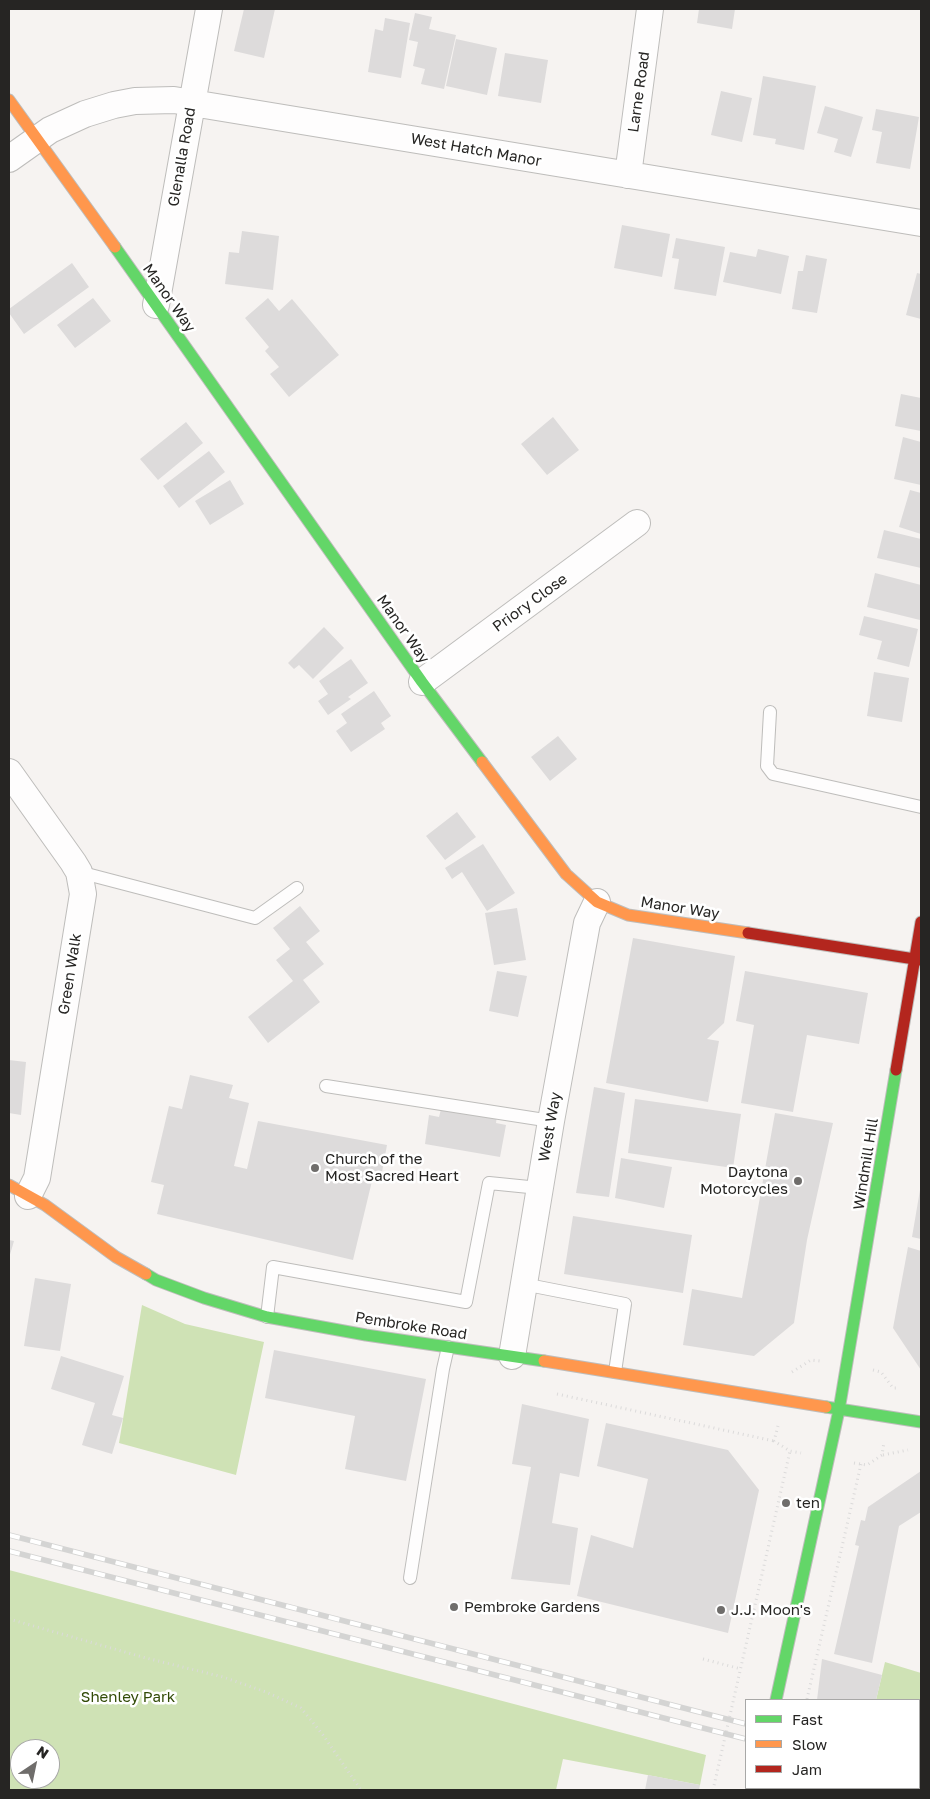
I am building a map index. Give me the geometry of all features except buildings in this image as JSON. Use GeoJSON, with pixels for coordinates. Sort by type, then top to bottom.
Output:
{"type":"FeatureCollection","features":[{"type":"Feature","properties":{"kind":"street","name":"Glenalla Road"},"geometry":{"type":"LineString","coordinates":[[156,305],[209,9]]}},
{"type":"Feature","properties":{"kind":"street","name":"Larne Road"},"geometry":{"type":"LineString","coordinates":[[628,175],[650,9]]}},
{"type":"Feature","properties":{"kind":"street","name":"West Hatch Manor"},"geometry":{"type":"LineString","coordinates":[[9,159],[63,122],[114,105],[154,99],[192,102],[921,223]]}},
{"type":"Feature","properties":{"kind":"street","name":"Manor Way"},"geometry":{"type":"LineString","coordinates":[[9,100],[422,682],[566,874],[597,902],[628,915],[918,960]]}},
{"type":"Feature","properties":{"kind":"street","name":"Priory Close"},"geometry":{"type":"LineString","coordinates":[[422,682],[637,523]]}},
{"type":"Feature","properties":{"kind":"street","name":"Green Walk"},"geometry":{"type":"LineString","coordinates":[[9,772],[73,862],[79,872],[82,883],[82,904],[37,1178],[19,1190]]}},
{"type":"Feature","properties":{"kind":"street","name":"West Way"},"geometry":{"type":"LineString","coordinates":[[512,1356],[539,1188],[587,924],[597,902]]}},
{"type":"Feature","properties":{"kind":"street","name":"Windmill Hill"},"geometry":{"type":"LineString","coordinates":[[776,1699],[839,1410],[918,960],[921,922]]}},
{"type":"Feature","properties":{"kind":"street","name":"Pembroke Road"},"geometry":{"type":"LineString","coordinates":[[19,1190],[51,1210],[116,1257],[156,1280],[204,1298],[267,1317],[366,1335],[616,1372],[921,1422]]}},
{"type":"Feature","properties":{"kind":"lane"},"geometry":{"type":"LineString","coordinates":[[770,712],[767,766],[773,774],[921,808]]}},
{"type":"Feature","properties":{"kind":"lane"},"geometry":{"type":"LineString","coordinates":[[79,872],[255,918],[297,888]]}},
{"type":"Feature","properties":{"kind":"lane"},"geometry":{"type":"LineString","coordinates":[[326,1086],[551,1121]]}},
{"type":"Feature","properties":{"kind":"lane"},"geometry":{"type":"LineString","coordinates":[[267,1317],[273,1267],[466,1302],[489,1183],[539,1188]]}},
{"type":"Feature","properties":{"kind":"lane"},"geometry":{"type":"LineString","coordinates":[[523,1284],[625,1304],[616,1372]]}},
{"type":"Feature","properties":{"kind":"lane"},"geometry":{"type":"LineString","coordinates":[[410,1578],[448,1347]]}},
{"type":"Feature","properties":{"kind":"path"},"geometry":{"type":"LineString","coordinates":[[882,1455],[912,1449]]}},
{"type":"Feature","properties":{"kind":"path"},"geometry":{"type":"LineString","coordinates":[[713,1790],[790,1451]]}},
{"type":"Feature","properties":{"kind":"path"},"geometry":{"type":"LineString","coordinates":[[806,1699],[811,1686],[861,1464]]}},
{"type":"Feature","properties":{"kind":"path"},"geometry":{"type":"LineString","coordinates":[[9,1619],[146,1658],[223,1677],[266,1692],[301,1708],[323,1735],[361,1790]]}},
{"type":"Feature","properties":{"kind":"path"},"geometry":{"type":"LineString","coordinates":[[703,1659],[741,1670]]}},
{"type":"Feature","properties":{"kind":"green space"},"geometry":{"type":"Polygon","coordinates":[[[142,1305],[185,1324],[264,1342],[236,1475],[119,1443],[142,1305]]]}},
{"type":"Feature","properties":{"kind":"green space","name":"Shenley Park"},"geometry":{"type":"Polygon","coordinates":[[[9,1570],[706,1755],[700,1785],[563,1759],[556,1790],[9,1790],[9,1570]]]}},
{"type":"Feature","properties":{"kind":"green space"},"geometry":{"type":"Polygon","coordinates":[[[885,1662],[921,1673],[921,1732],[920,1699],[876,1699],[885,1662]]]}},
{"type":"Feature","properties":{"kind":"railway"},"geometry":{"type":"LineString","coordinates":[[9,1535],[745,1724]]}},
{"type":"Feature","properties":{"kind":"railway"},"geometry":{"type":"LineString","coordinates":[[9,1551],[745,1739]]}},
{"type":"Feature","properties":{"kind":"traffic: fast"},"geometry":{"type":"LineString","coordinates":[[115,247],[422,682],[482,762]]}},
{"type":"Feature","properties":{"kind":"traffic: fast"},"geometry":{"type":"LineString","coordinates":[[776,1699],[839,1410],[896,1070]]}},
{"type":"Feature","properties":{"kind":"traffic: fast"},"geometry":{"type":"LineString","coordinates":[[146,1274],[156,1280],[204,1298],[267,1317],[366,1335],[544,1361]]}},
{"type":"Feature","properties":{"kind":"traffic: fast"},"geometry":{"type":"LineString","coordinates":[[826,1407],[921,1422]]}},
{"type":"Feature","properties":{"kind":"traffic: slow"},"geometry":{"type":"LineString","coordinates":[[9,100],[115,247]]}},
{"type":"Feature","properties":{"kind":"traffic: slow"},"geometry":{"type":"LineString","coordinates":[[482,762],[566,874],[597,902],[628,915],[748,933]]}},
{"type":"Feature","properties":{"kind":"traffic: slow"},"geometry":{"type":"LineString","coordinates":[[9,1185],[45,1205],[116,1257],[146,1274]]}},
{"type":"Feature","properties":{"kind":"traffic: slow"},"geometry":{"type":"LineString","coordinates":[[544,1361],[826,1407]]}},
{"type":"Feature","properties":{"kind":"traffic: jam"},"geometry":{"type":"LineString","coordinates":[[896,1070],[921,922]]}},
{"type":"Feature","properties":{"kind":"traffic: jam"},"geometry":{"type":"LineString","coordinates":[[748,933],[921,960]]}},
{"type":"Feature","properties":{"kind":"place","name":"Church of the Most Sacred Heart"},"geometry":{"type":"Point","coordinates":[315,1168]}},
{"type":"Feature","properties":{"kind":"place","name":"Daytona Motorcycles"},"geometry":{"type":"Point","coordinates":[798,1181]}},
{"type":"Feature","properties":{"kind":"place","name":"ten"},"geometry":{"type":"Point","coordinates":[786,1503]}},
{"type":"Feature","properties":{"kind":"place","name":"Pembroke Gardens"},"geometry":{"type":"Point","coordinates":[454,1607]}},
{"type":"Feature","properties":{"kind":"place","name":"J.J. Moon's"},"geometry":{"type":"Point","coordinates":[721,1610]}}]}
